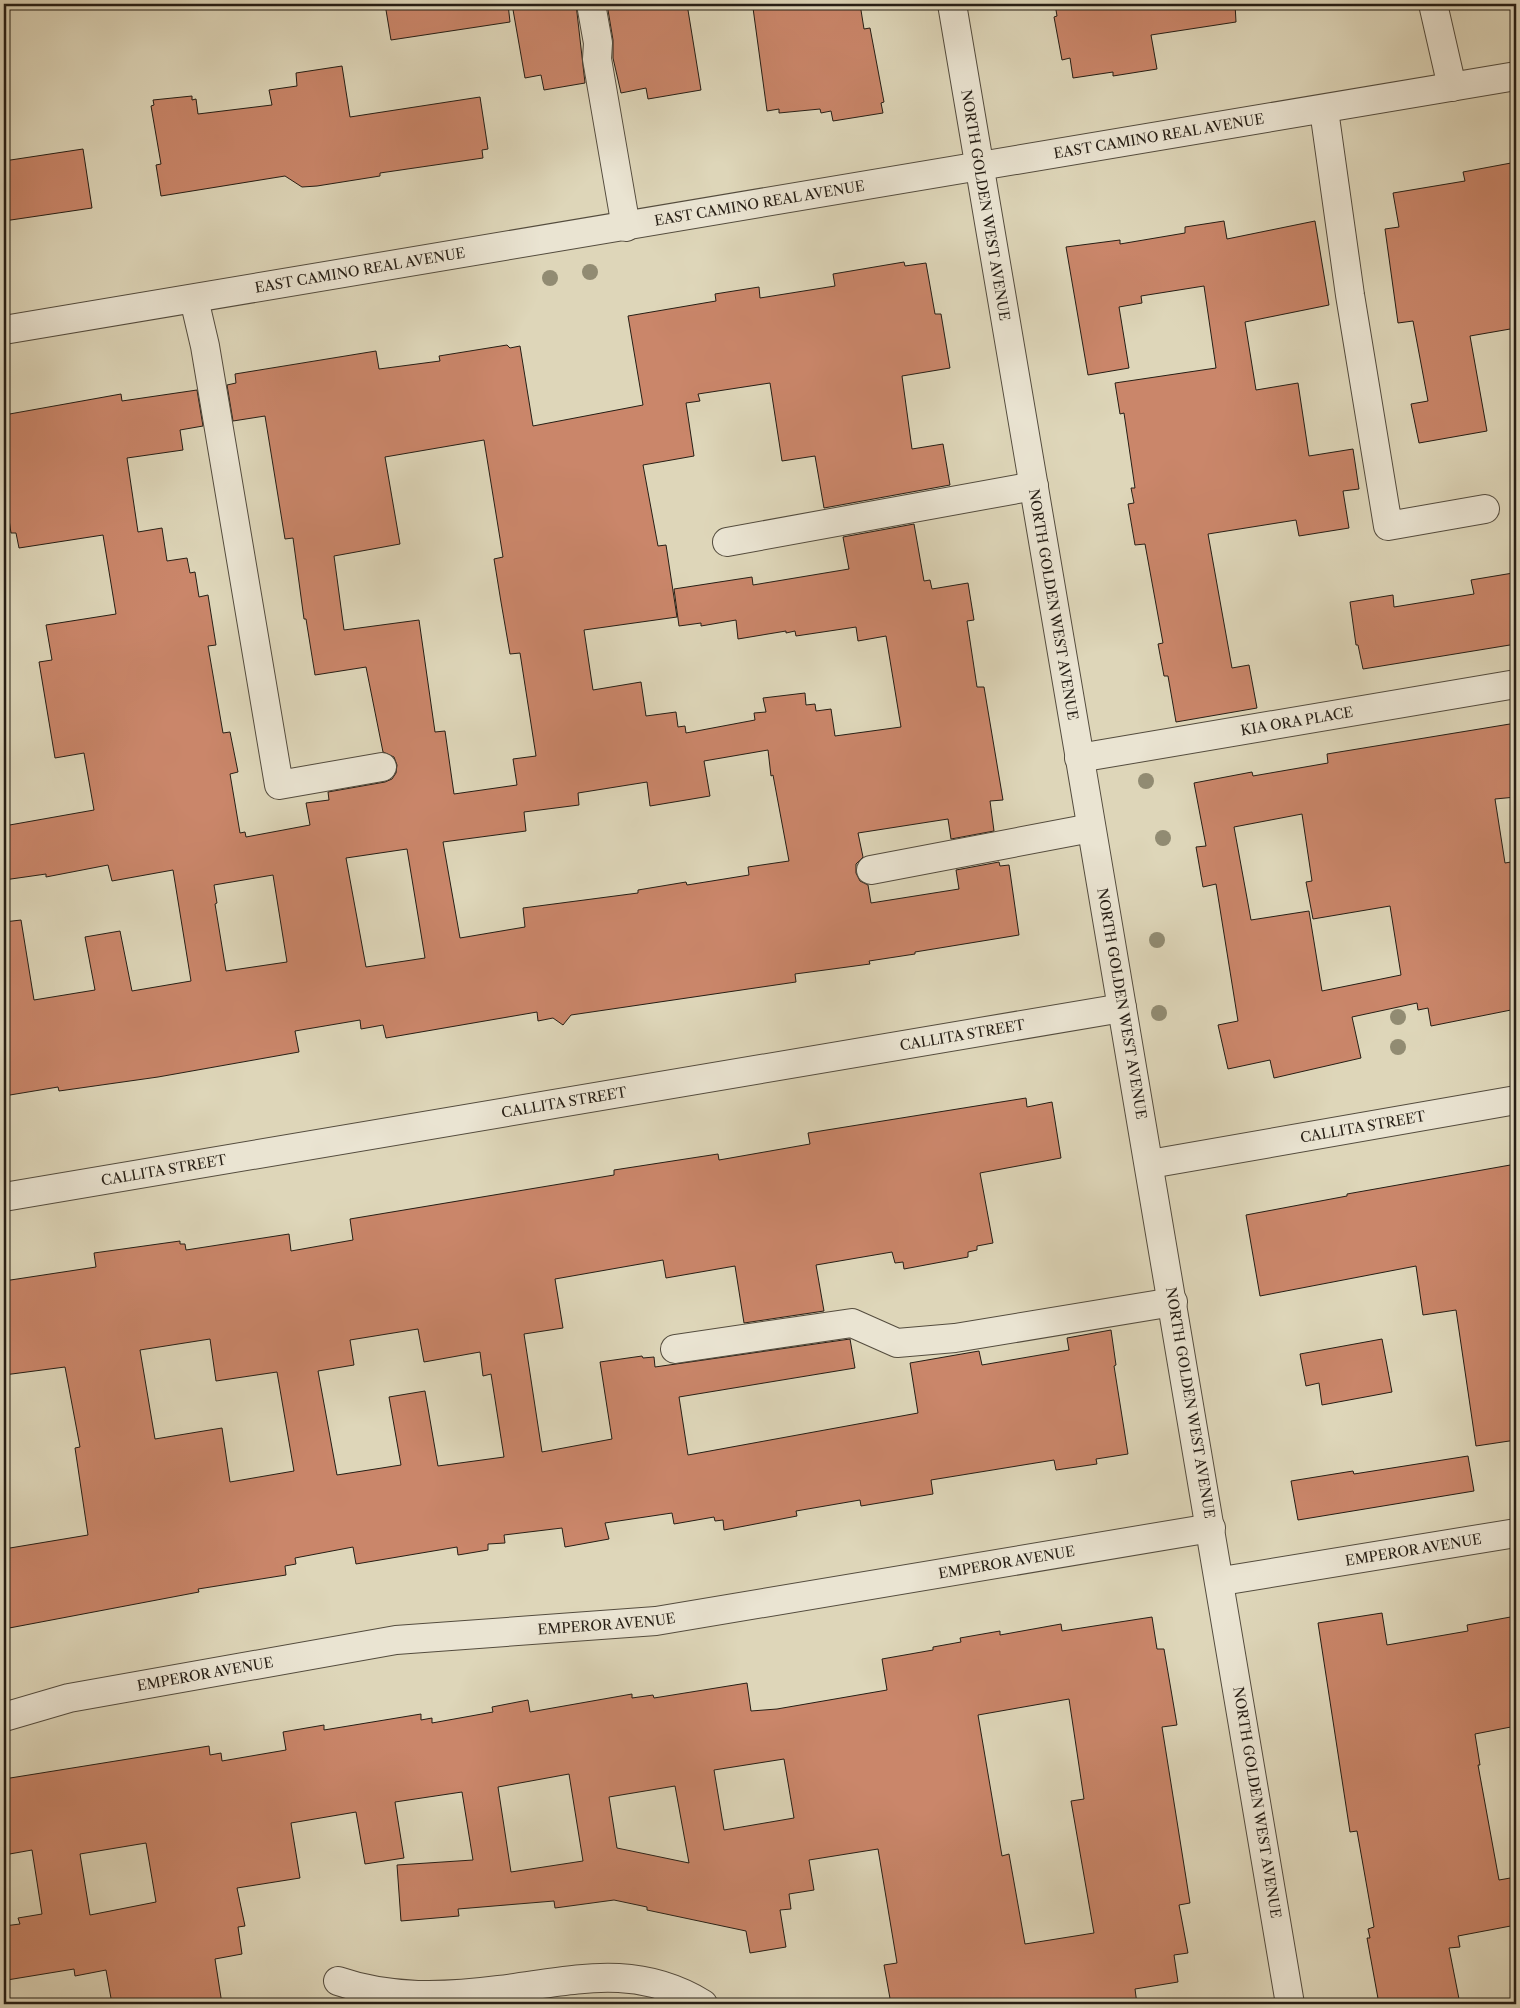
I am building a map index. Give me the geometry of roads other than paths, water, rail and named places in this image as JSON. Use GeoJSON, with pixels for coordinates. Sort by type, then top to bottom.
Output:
{"type":"FeatureCollection","features":[{"type":"Feature","properties":{"kind":"street"},"geometry":{"type":"LineString","coordinates":[[591,4],[598,43],[597,59],[626,227]]}},
{"type":"Feature","properties":{"kind":"street","name":"NORTH GOLDEN WEST AVENUE"},"geometry":{"type":"LineString","coordinates":[[952,4],[1079,758],[1222,1581],[1290,2004]]}},
{"type":"Feature","properties":{"kind":"street"},"geometry":{"type":"LineString","coordinates":[[1433,4],[1452,87]]}},
{"type":"Feature","properties":{"kind":"street","name":"EAST CAMINO REAL AVENUE"},"geometry":{"type":"LineString","coordinates":[[4,330],[1324,110],[1516,76]]}},
{"type":"Feature","properties":{"kind":"street"},"geometry":{"type":"LineString","coordinates":[[1324,110],[1350,295],[1376,437],[1388,526],[1485,509]]}},
{"type":"Feature","properties":{"kind":"street"},"geometry":{"type":"LineString","coordinates":[[194,299],[206,346],[279,785],[382,767]]}},
{"type":"Feature","properties":{"kind":"street"},"geometry":{"type":"LineString","coordinates":[[727,542],[1034,486]]}},
{"type":"Feature","properties":{"kind":"street","name":"KIA ORA PLACE"},"geometry":{"type":"LineString","coordinates":[[1079,758],[1516,684]]}},
{"type":"Feature","properties":{"kind":"street"},"geometry":{"type":"LineString","coordinates":[[871,870],[1091,828]]}},
{"type":"Feature","properties":{"kind":"street","name":"CALLITA STREET"},"geometry":{"type":"LineString","coordinates":[[4,1198],[1122,1008]]}},
{"type":"Feature","properties":{"kind":"street","name":"CALLITA STREET"},"geometry":{"type":"LineString","coordinates":[[1150,1164],[1516,1100]]}},
{"type":"Feature","properties":{"kind":"street"},"geometry":{"type":"LineString","coordinates":[[675,1348],[852,1323],[897,1343],[955,1338],[1173,1302]]}},
{"type":"Feature","properties":{"kind":"street","name":"EMPEROR AVENUE"},"geometry":{"type":"LineString","coordinates":[[4,1717],[69,1698],[396,1640],[656,1621],[1212,1528]]}},
{"type":"Feature","properties":{"kind":"street","name":"EMPEROR AVENUE"},"geometry":{"type":"LineString","coordinates":[[1222,1581],[1516,1533]]}},
{"type":"Feature","properties":{"kind":"street"},"geometry":{"type":"LineString","coordinates":[[338,1981],[365,1990],[402,1995],[444,1995],[499,1990],[604,1976],[646,1981],[687,1995],[703,2004]]}}]}
